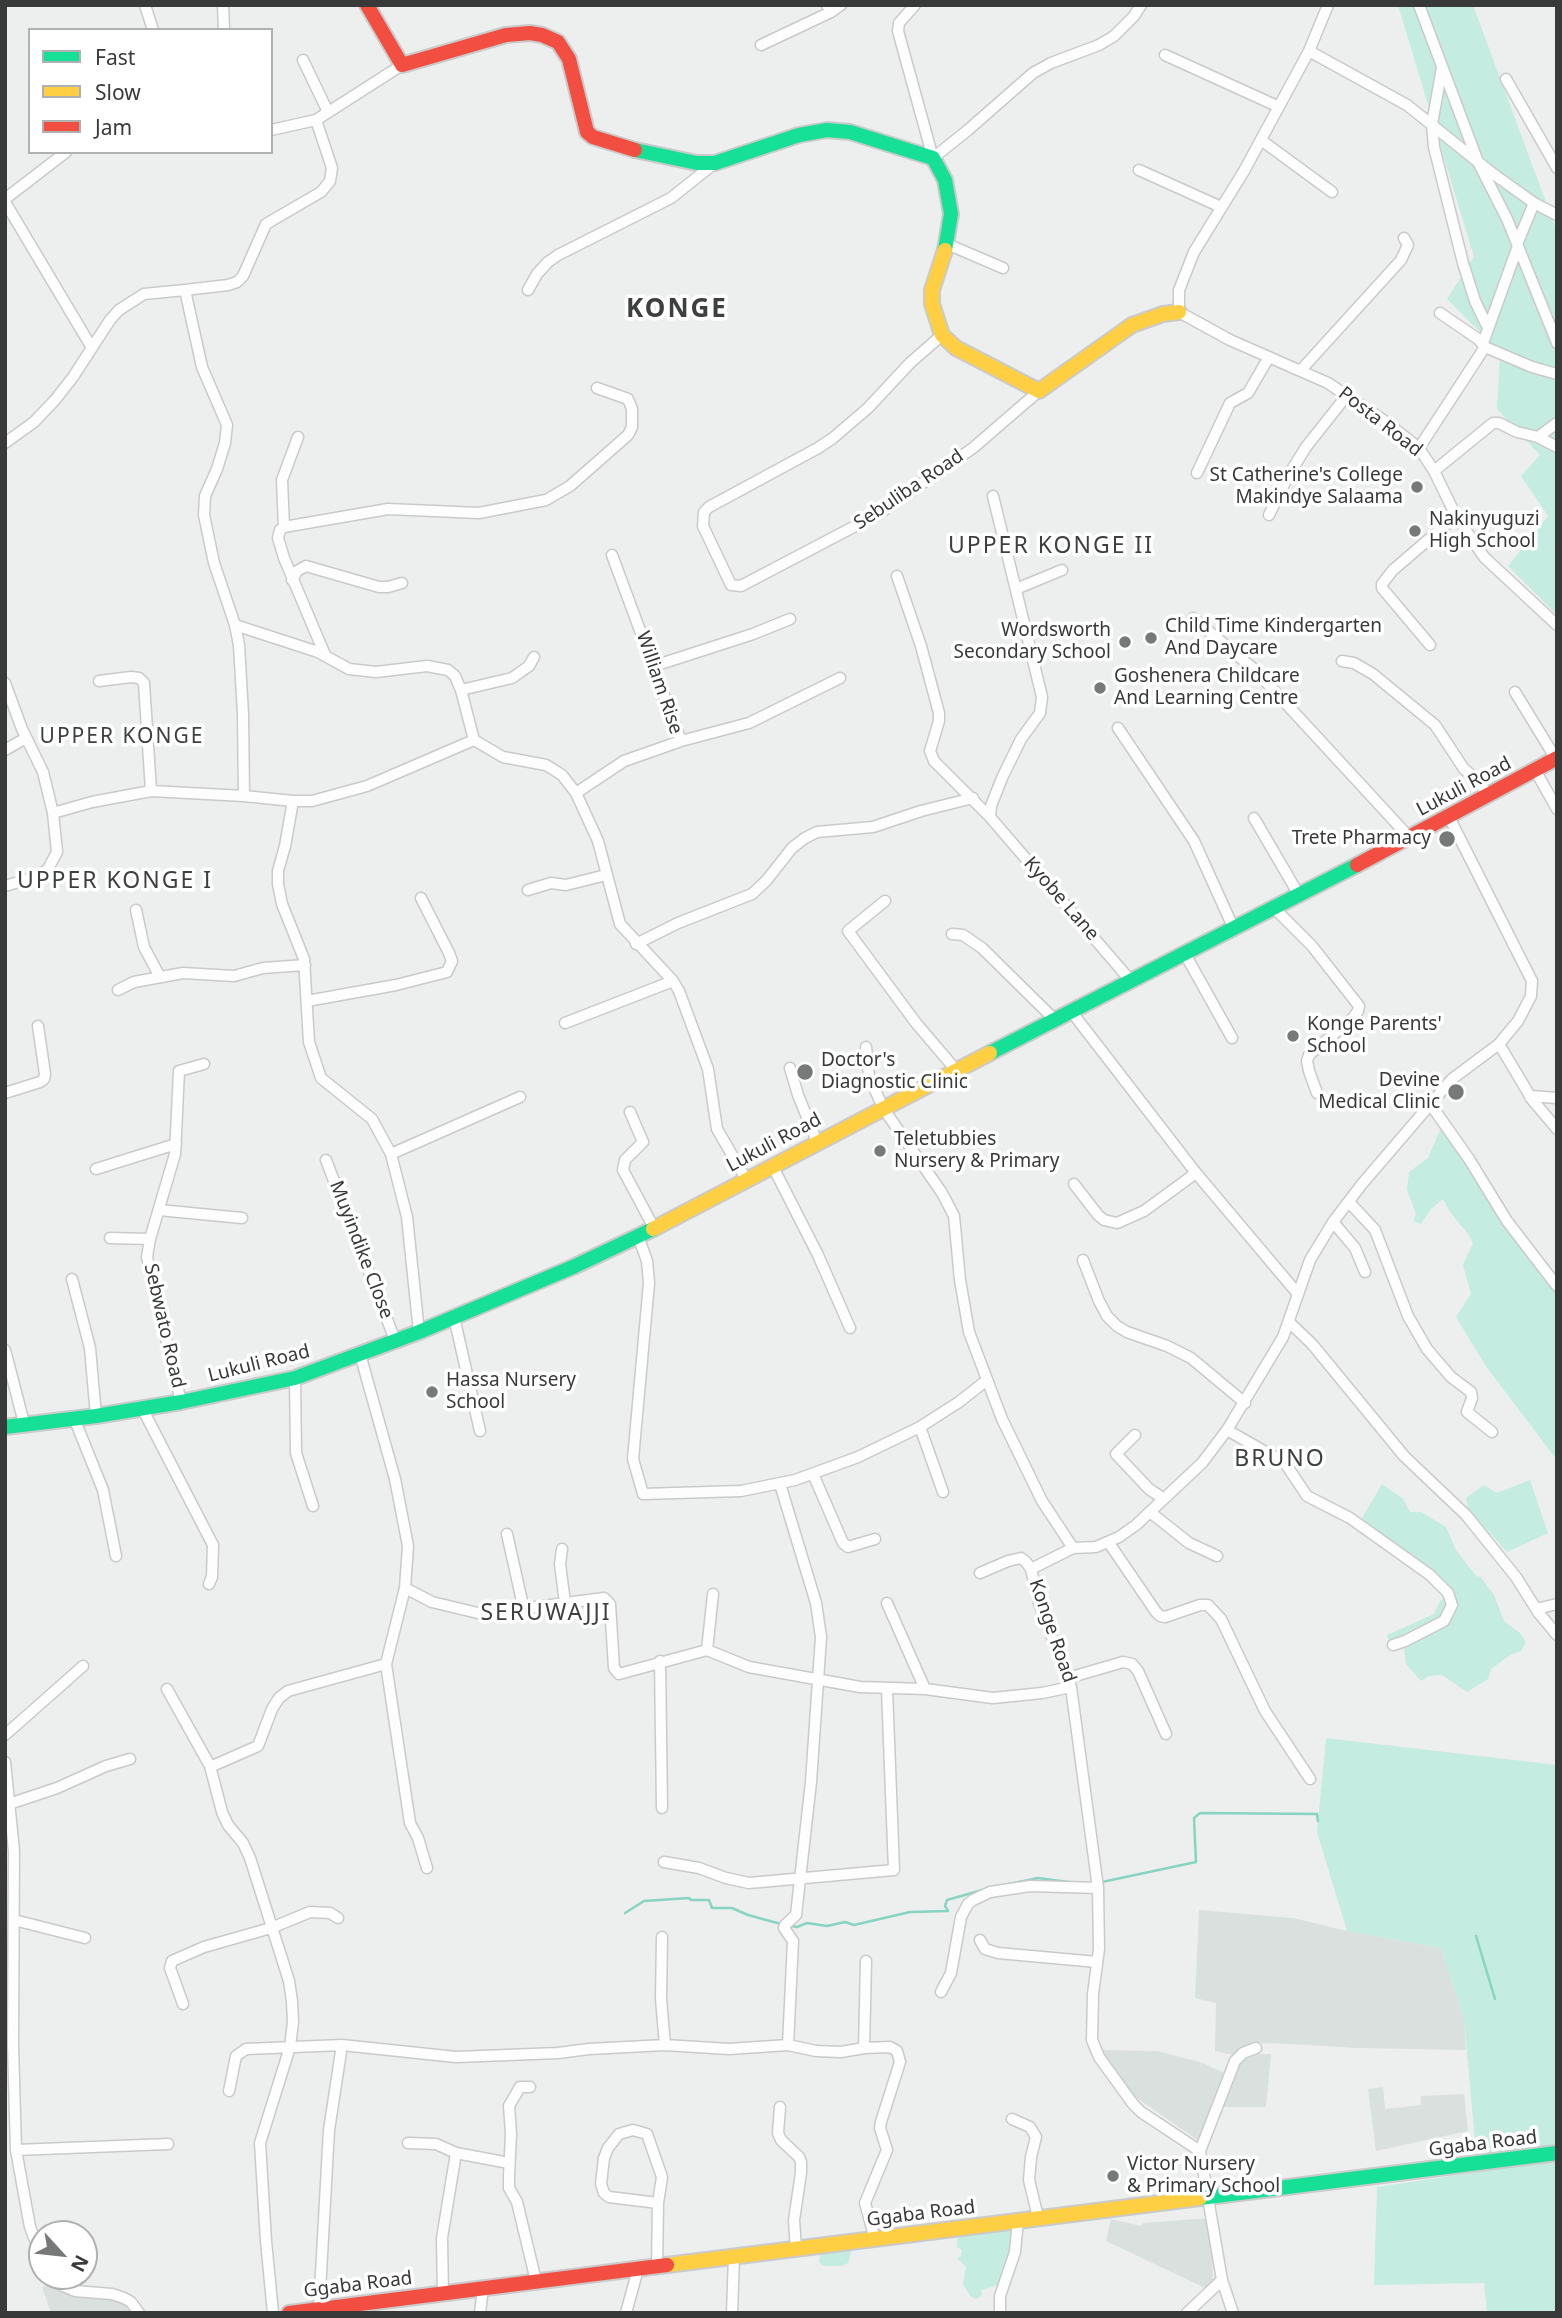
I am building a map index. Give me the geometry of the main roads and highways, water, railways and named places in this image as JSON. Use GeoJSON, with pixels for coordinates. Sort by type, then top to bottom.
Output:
{"type":"FeatureCollection","features":[{"type":"Feature","properties":{"kind":"waterway"},"geometry":{"type":"LineString","coordinates":[[1102,1882],[1196,1862],[1194,1818],[1200,1813],[1317,1814],[1318,1821]]}},
{"type":"Feature","properties":{"kind":"waterway"},"geometry":{"type":"LineString","coordinates":[[1000,1886],[1038,1878],[1076,1883]]}},
{"type":"Feature","properties":{"kind":"waterway"},"geometry":{"type":"LineString","coordinates":[[791,1926],[807,1923],[827,1926],[845,1922],[854,1925],[910,1912],[948,1911],[945,1906],[947,1900],[986,1889]]}},
{"type":"Feature","properties":{"kind":"waterway"},"geometry":{"type":"LineString","coordinates":[[625,1913],[644,1901],[689,1898],[709,1900],[712,1908],[732,1908],[781,1924]]}},
{"type":"Feature","properties":{"kind":"waterway"},"geometry":{"type":"LineString","coordinates":[[1476,1936],[1495,1999]]}},
{"type":"Feature","properties":{"kind":"place","name":"St Catherine's College Makindye Salaama"},"geometry":{"type":"Point","coordinates":[1417,487]}},
{"type":"Feature","properties":{"kind":"place","name":"Nakinyuguzi High School"},"geometry":{"type":"Point","coordinates":[1415,531]}},
{"type":"Feature","properties":{"kind":"place","name":"Child Time Kindergarten And Daycare"},"geometry":{"type":"Point","coordinates":[1151,638]}},
{"type":"Feature","properties":{"kind":"place","name":"Wordsworth Secondary School"},"geometry":{"type":"Point","coordinates":[1125,642]}},
{"type":"Feature","properties":{"kind":"place","name":"Goshenera Childcare And Learning Centre"},"geometry":{"type":"Point","coordinates":[1100,688]}},
{"type":"Feature","properties":{"kind":"place","name":"Trete Pharmacy"},"geometry":{"type":"Point","coordinates":[1447,839]}},
{"type":"Feature","properties":{"kind":"place","name":"Konge Parents' School"},"geometry":{"type":"Point","coordinates":[1293,1036]}},
{"type":"Feature","properties":{"kind":"place","name":"Doctor's Diagnostic Clinic"},"geometry":{"type":"Point","coordinates":[805,1072]}},
{"type":"Feature","properties":{"kind":"place","name":"Devine Medical Clinic"},"geometry":{"type":"Point","coordinates":[1456,1092]}},
{"type":"Feature","properties":{"kind":"place","name":"Teletubbies Nursery & Primary"},"geometry":{"type":"Point","coordinates":[880,1151]}},
{"type":"Feature","properties":{"kind":"place","name":"Hassa Nursery School"},"geometry":{"type":"Point","coordinates":[432,1392]}},
{"type":"Feature","properties":{"kind":"place","name":"Victor Nursery & Primary School"},"geometry":{"type":"Point","coordinates":[1113,2176]}},
{"type":"Feature","properties":{"kind":"district","name":"KONGE"},"geometry":{"type":"Point","coordinates":[677,310]}},
{"type":"Feature","properties":{"kind":"district","name":"UPPER KONGE II"},"geometry":{"type":"Point","coordinates":[1051,546]}},
{"type":"Feature","properties":{"kind":"district","name":"UPPER KONGE"},"geometry":{"type":"Point","coordinates":[122,737]}},
{"type":"Feature","properties":{"kind":"district","name":"UPPER KONGE I"},"geometry":{"type":"Point","coordinates":[115,881]}},
{"type":"Feature","properties":{"kind":"district","name":"BRUNO"},"geometry":{"type":"Point","coordinates":[1280,1459]}},
{"type":"Feature","properties":{"kind":"district","name":"SERUWAJJI"},"geometry":{"type":"Point","coordinates":[546,1613]}}]}
